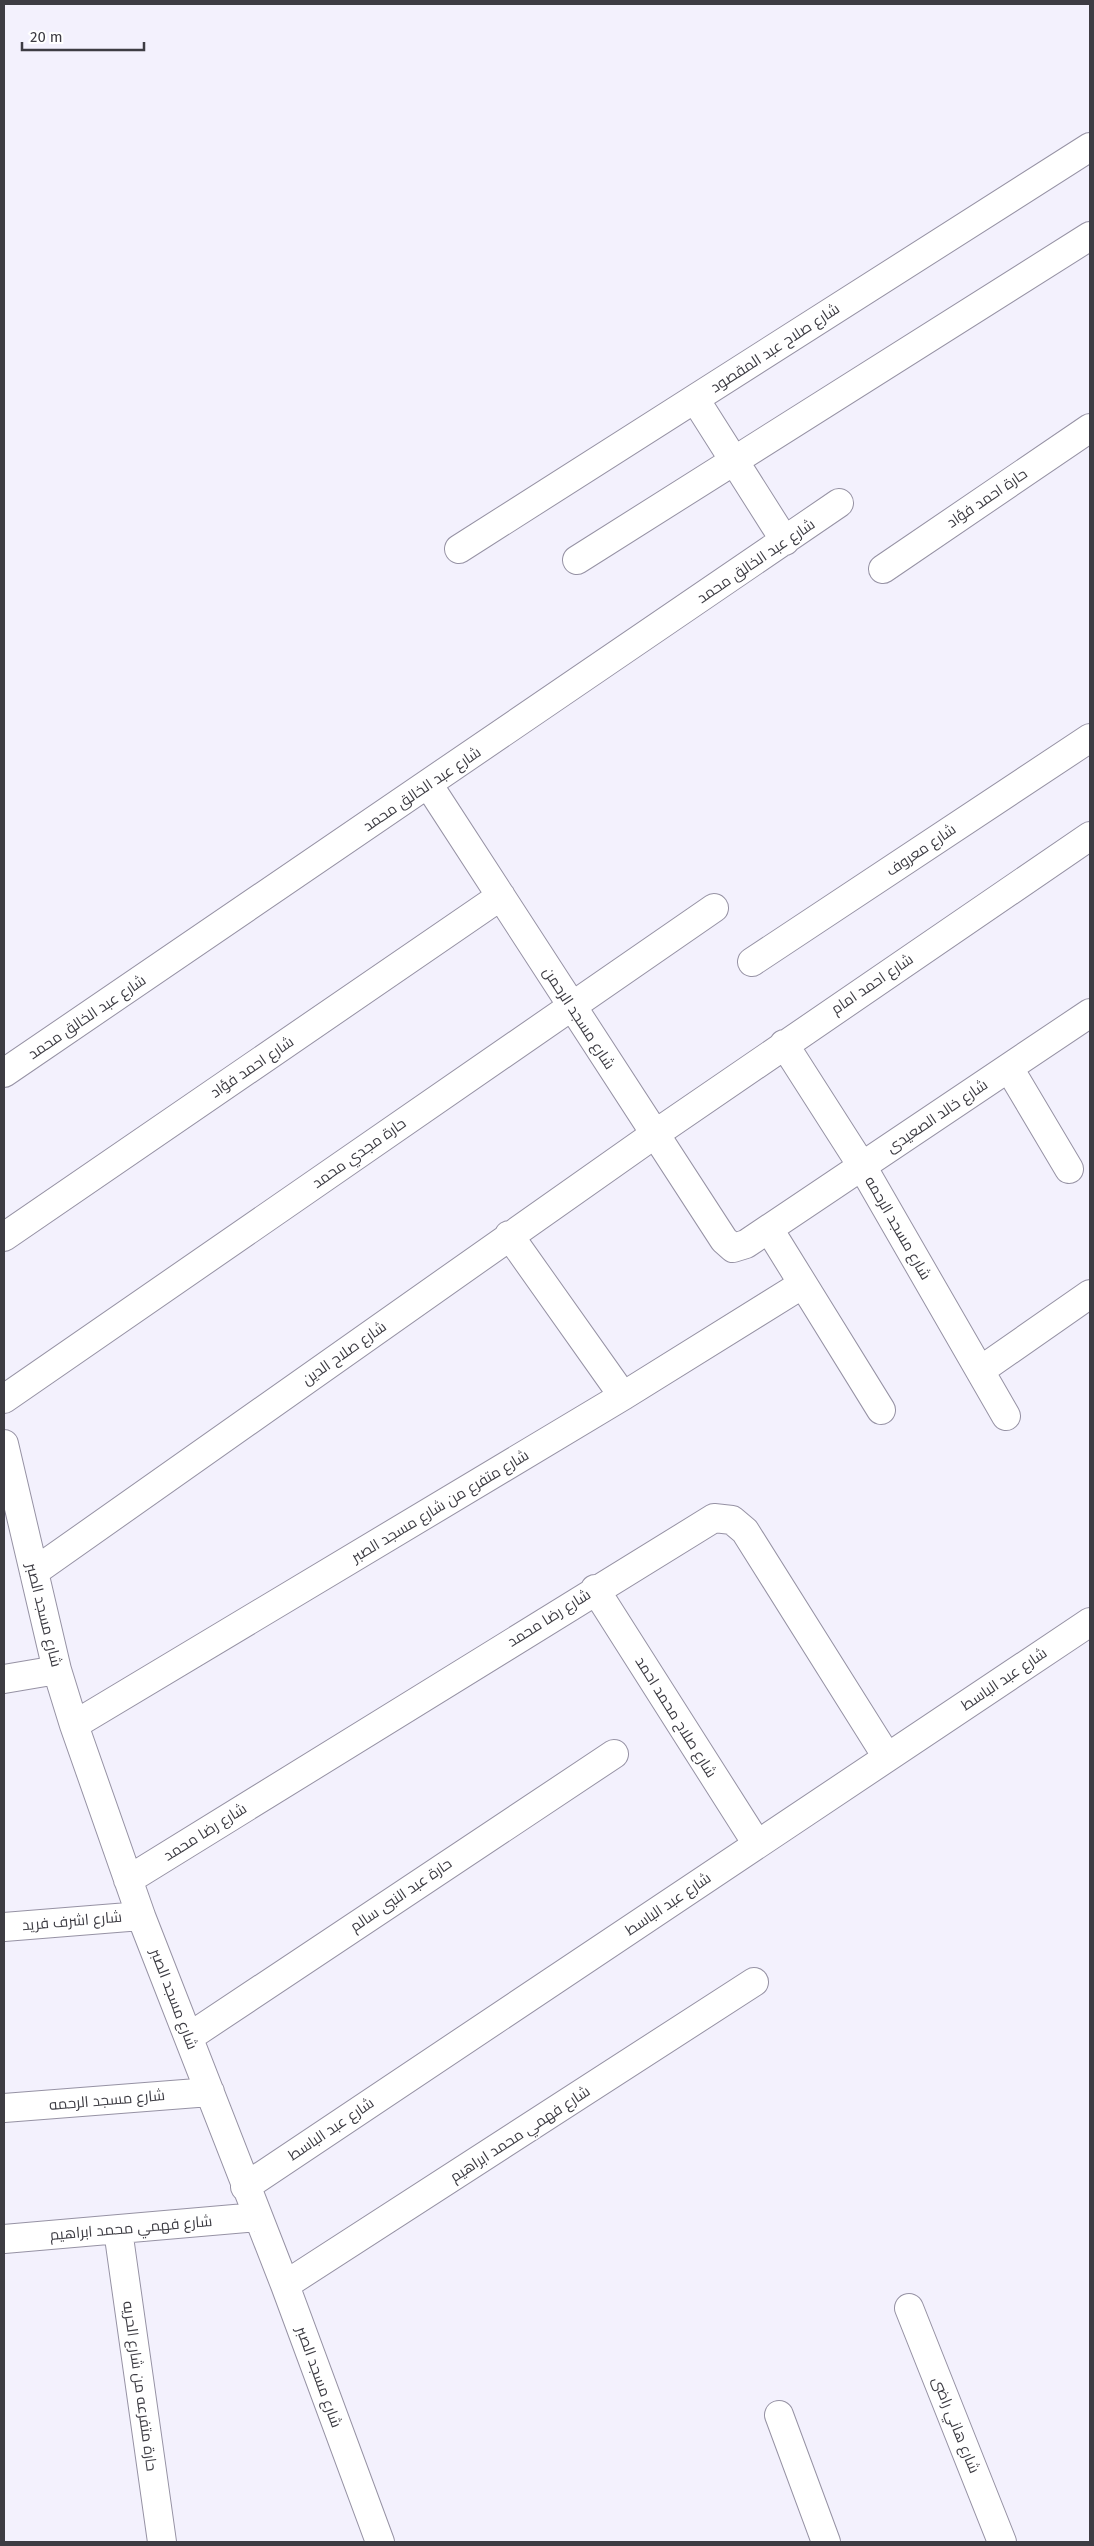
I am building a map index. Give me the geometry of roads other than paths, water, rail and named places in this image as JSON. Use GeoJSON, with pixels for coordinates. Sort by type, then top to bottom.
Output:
{"type":"FeatureCollection","features":[{"type":"Feature","properties":{"kind":"street","name":"شارع صلاح عبد المقصود"},"geometry":{"type":"LineString","coordinates":[[459,549],[1090,147]]}},
{"type":"Feature","properties":{"kind":"street"},"geometry":{"type":"LineString","coordinates":[[577,560],[1090,236]]}},
{"type":"Feature","properties":{"kind":"street"},"geometry":{"type":"LineString","coordinates":[[695,399],[785,541]]}},
{"type":"Feature","properties":{"kind":"street","name":"حارة احمد فؤاد"},"geometry":{"type":"LineString","coordinates":[[883,569],[1090,428]]}},
{"type":"Feature","properties":{"kind":"street","name":"شارع عبد الخالق محمد"},"geometry":{"type":"LineString","coordinates":[[4,1073],[839,504]]}},
{"type":"Feature","properties":{"kind":"street","name":"شارع معروف"},"geometry":{"type":"LineString","coordinates":[[752,962],[1090,738]]}},
{"type":"Feature","properties":{"kind":"street","name":"شارع مسجد الرحمن"},"geometry":{"type":"LineString","coordinates":[[428,784],[726,1244],[733,1248]]}},
{"type":"Feature","properties":{"kind":"street","name":"شارع احمد امام"},"geometry":{"type":"LineString","coordinates":[[654,1134],[1090,836]]}},
{"type":"Feature","properties":{"kind":"street","name":"شارع احمد فؤاد"},"geometry":{"type":"LineString","coordinates":[[4,1237],[501,896]]}},
{"type":"Feature","properties":{"kind":"street","name":"حارة مجدي محمد"},"geometry":{"type":"LineString","coordinates":[[4,1399],[714,908]]}},
{"type":"Feature","properties":{"kind":"street","name":"شارع خالد الصعيدى"},"geometry":{"type":"LineString","coordinates":[[733,1248],[742,1246],[769,1229],[1090,1013]]}},
{"type":"Feature","properties":{"kind":"street","name":"شارع مسجد الرحمه"},"geometry":{"type":"LineString","coordinates":[[784,1044],[862,1166],[1006,1416]]}},
{"type":"Feature","properties":{"kind":"street"},"geometry":{"type":"LineString","coordinates":[[1009,1068],[1069,1169]]}},
{"type":"Feature","properties":{"kind":"street","name":"شارع صلاح الدين"},"geometry":{"type":"LineString","coordinates":[[34,1572],[654,1134]]}},
{"type":"Feature","properties":{"kind":"street"},"geometry":{"type":"LineString","coordinates":[[769,1229],[881,1410]]}},
{"type":"Feature","properties":{"kind":"street"},"geometry":{"type":"LineString","coordinates":[[509,1235],[623,1396]]}},
{"type":"Feature","properties":{"kind":"street","name":"شارع متفرع من شارع مسجد الصبر"},"geometry":{"type":"LineString","coordinates":[[74,1725],[623,1396],[803,1284]]}},
{"type":"Feature","properties":{"kind":"street"},"geometry":{"type":"LineString","coordinates":[[981,1370],[1090,1294]]}},
{"type":"Feature","properties":{"kind":"street","name":"شارع مسجد الصبر"},"geometry":{"type":"LineString","coordinates":[[4,1444],[10,1498],[34,1572],[57,1670],[74,1725],[141,1916],[285,2286],[380,2542]]}},
{"type":"Feature","properties":{"kind":"street","name":"شارع رضا محمد"},"geometry":{"type":"LineString","coordinates":[[128,1880],[707,1521],[723,1518],[732,1520],[745,1531],[887,1758]]}},
{"type":"Feature","properties":{"kind":"street","name":"شارع صلاح محمد احمد"},"geometry":{"type":"LineString","coordinates":[[595,1590],[758,1844]]}},
{"type":"Feature","properties":{"kind":"street","name":"شارع عبد الباسط"},"geometry":{"type":"LineString","coordinates":[[245,2187],[1090,1622]]}},
{"type":"Feature","properties":{"kind":"street"},"geometry":{"type":"LineString","coordinates":[[4,1679],[57,1670]]}},
{"type":"Feature","properties":{"kind":"street","name":"حارة عبد النبى سالم"},"geometry":{"type":"LineString","coordinates":[[189,2037],[614,1754]]}},
{"type":"Feature","properties":{"kind":"street","name":"شارع اشرف فريد"},"geometry":{"type":"LineString","coordinates":[[4,1927],[141,1916]]}},
{"type":"Feature","properties":{"kind":"street","name":"شارع فهمي محمد ابراهيم"},"geometry":{"type":"LineString","coordinates":[[285,2286],[754,1982]]}},
{"type":"Feature","properties":{"kind":"street","name":"شارع مسجد الرحمه"},"geometry":{"type":"LineString","coordinates":[[4,2108],[210,2092]]}},
{"type":"Feature","properties":{"kind":"street","name":"شارع فهمي محمد ابراهيم"},"geometry":{"type":"LineString","coordinates":[[4,2239],[258,2217]]}},
{"type":"Feature","properties":{"kind":"street","name":"حارة متفرعه من شارع الحريه"},"geometry":{"type":"LineString","coordinates":[[118,2230],[162,2542]]}},
{"type":"Feature","properties":{"kind":"street","name":"شارع هاني راضى"},"geometry":{"type":"LineString","coordinates":[[909,2308],[1002,2542]]}},
{"type":"Feature","properties":{"kind":"street"},"geometry":{"type":"LineString","coordinates":[[779,2415],[826,2542]]}}]}
